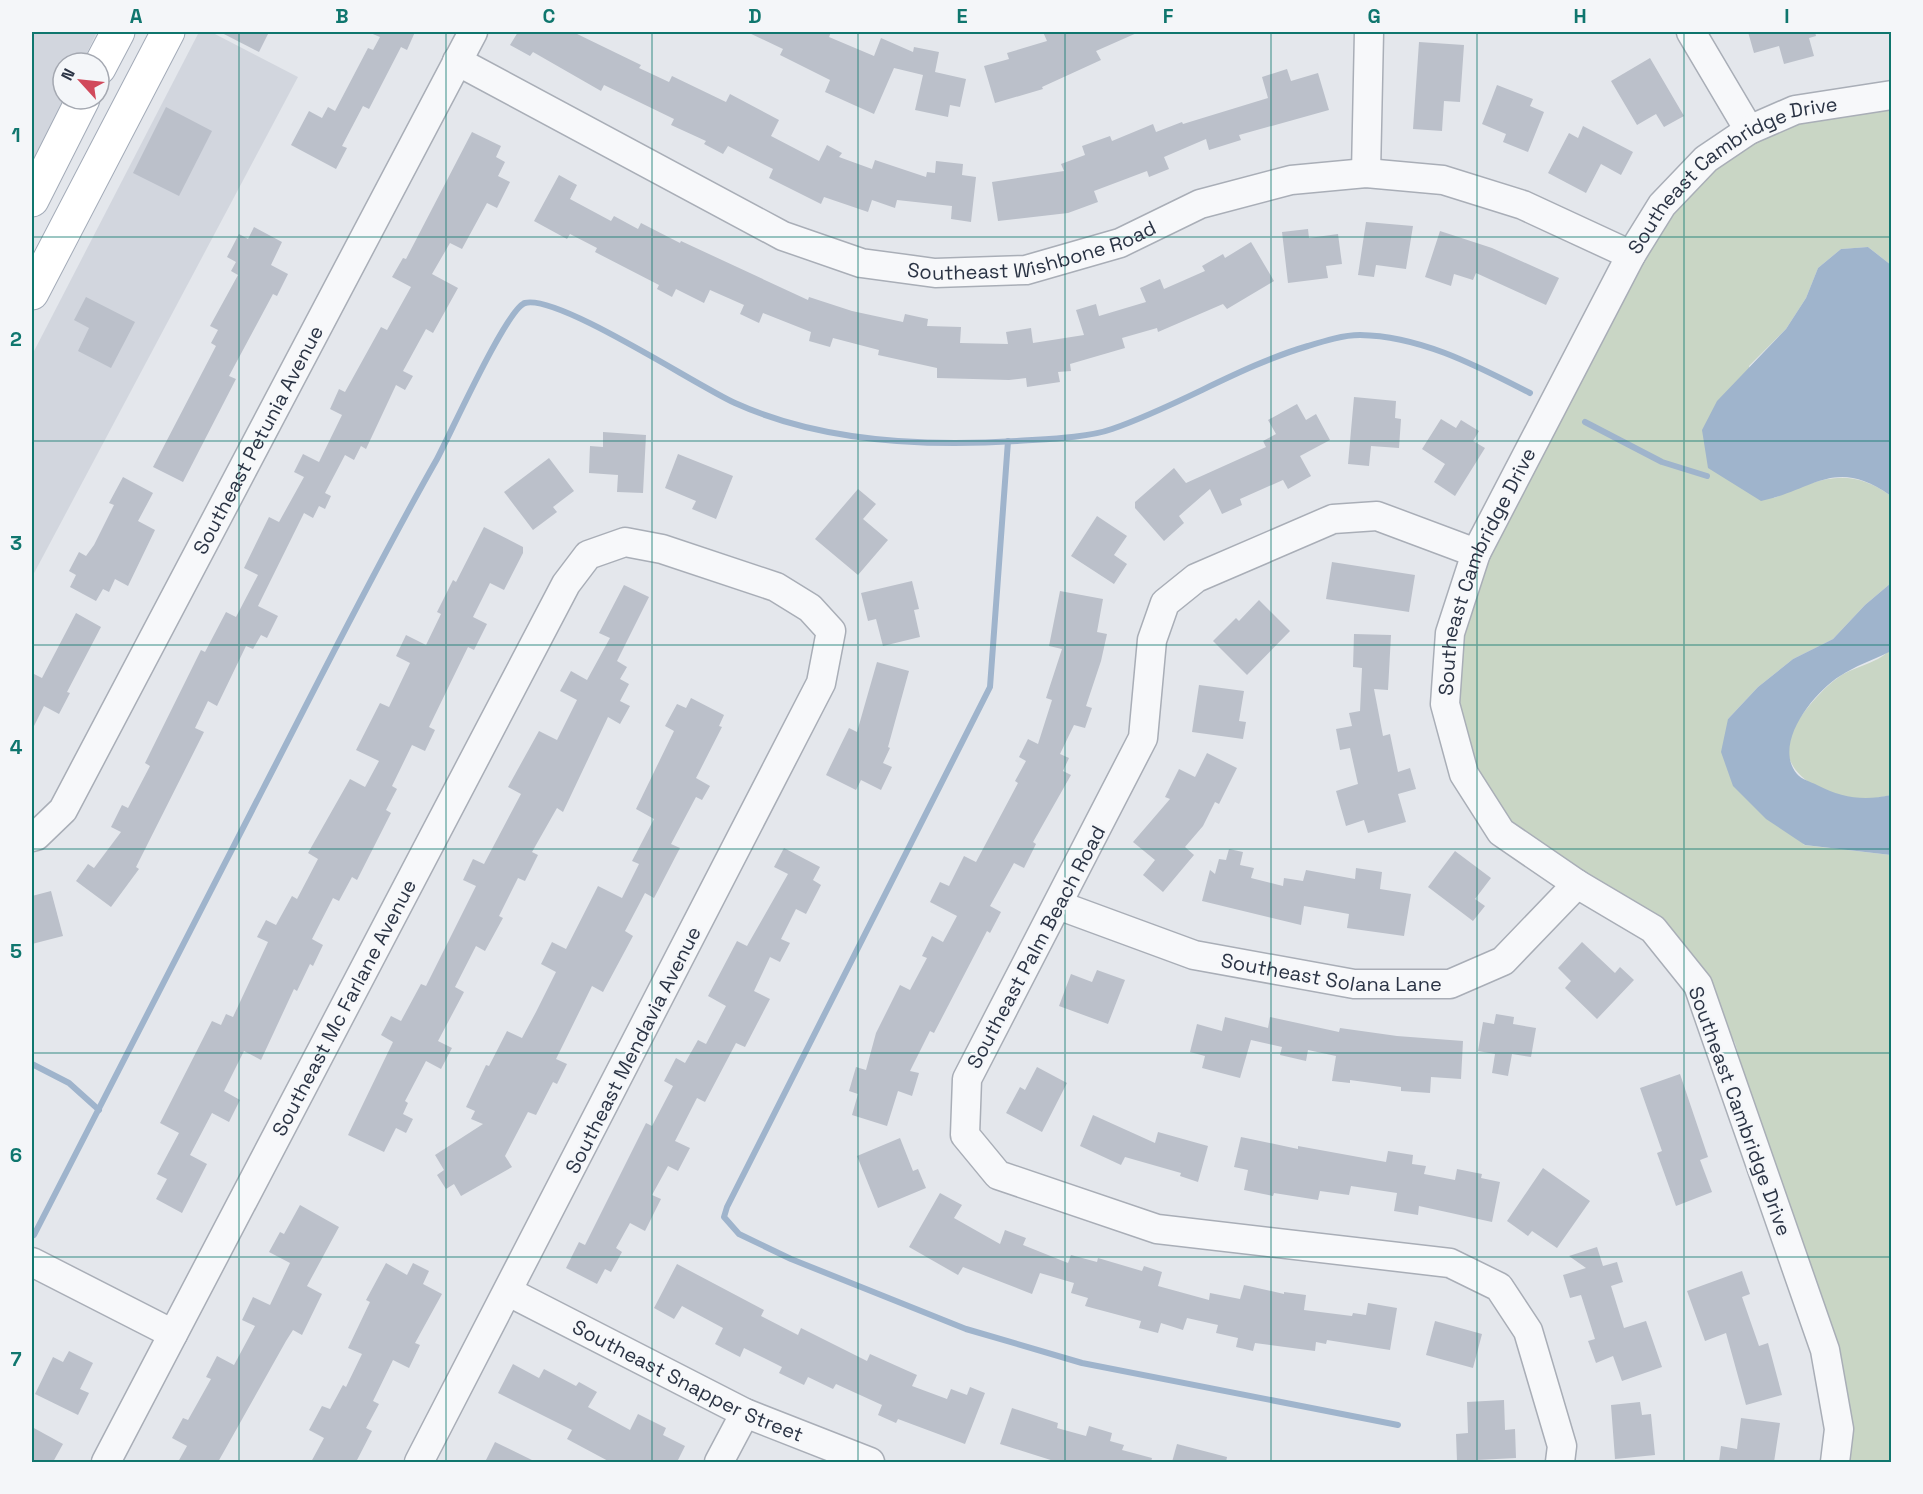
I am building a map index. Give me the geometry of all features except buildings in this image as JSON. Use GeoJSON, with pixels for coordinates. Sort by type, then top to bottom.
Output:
{"type":"FeatureCollection","features":[{"type":"Feature","properties":{"kind":"main road"},"geometry":{"type":"LineString","coordinates":[[108,51],[118,32]]}},
{"type":"Feature","properties":{"kind":"main road"},"geometry":{"type":"LineString","coordinates":[[32,293],[168,32]]}},
{"type":"Feature","properties":{"kind":"main road"},"geometry":{"type":"LineString","coordinates":[[32,200],[77,111]]}},
{"type":"Feature","properties":{"kind":"street","name":"Southeast Petunia Avenue"},"geometry":{"type":"LineString","coordinates":[[32,837],[36,836],[63,810],[473,32]]}},
{"type":"Feature","properties":{"kind":"street"},"geometry":{"type":"LineString","coordinates":[[1366,173],[1369,32]]}},
{"type":"Feature","properties":{"kind":"street"},"geometry":{"type":"LineString","coordinates":[[1691,32],[1749,130]]}},
{"type":"Feature","properties":{"kind":"street","name":"Southeast Wishbone Road"},"geometry":{"type":"LineString","coordinates":[[457,61],[783,236],[861,262],[935,273],[1026,270],[1120,243],[1200,204],[1291,180],[1366,173],[1443,180],[1523,205],[1631,255]]}},
{"type":"Feature","properties":{"kind":"street","name":"Southeast Cambridge Drive"},"geometry":{"type":"LineString","coordinates":[[1835,1462],[1839,1429],[1825,1350],[1698,985],[1653,929],[1577,884],[1501,832],[1464,774],[1444,704],[1450,633],[1476,553],[1631,255],[1662,206],[1706,159],[1749,130],[1795,111],[1892,95]]}},
{"type":"Feature","properties":{"kind":"street","name":"Southeast Palm Beach Road"},"geometry":{"type":"LineString","coordinates":[[1476,553],[1377,516],[1334,519],[1196,578],[1165,603],[1152,640],[1143,738],[967,1079],[965,1135],[998,1174],[1157,1229],[1450,1263],[1499,1287],[1528,1331],[1562,1446],[1560,1462]]}},
{"type":"Feature","properties":{"kind":"street","name":"Southeast Mc Farlane Avenue"},"geometry":{"type":"LineString","coordinates":[[106,1462],[566,584],[588,555],[625,542],[662,549],[776,587],[810,608],[831,631]]}},
{"type":"Feature","properties":{"kind":"street","name":"Southeast Mendavia Avenue"},"geometry":{"type":"LineString","coordinates":[[419,1462],[509,1292],[821,683],[831,631]]}},
{"type":"Feature","properties":{"kind":"street","name":"Southeast Solana Lane"},"geometry":{"type":"LineString","coordinates":[[1058,905],[1194,955],[1354,984],[1450,984],[1503,961],[1577,884]]}},
{"type":"Feature","properties":{"kind":"street"},"geometry":{"type":"LineString","coordinates":[[32,1262],[173,1334]]}},
{"type":"Feature","properties":{"kind":"street","name":"Southeast Snapper Street"},"geometry":{"type":"LineString","coordinates":[[509,1292],[745,1413],[870,1462]]}},
{"type":"Feature","properties":{"kind":"street"},"geometry":{"type":"LineString","coordinates":[[719,1462],[745,1413]]}},
{"type":"Feature","properties":{"kind":"shaded area"},"geometry":{"type":"Polygon","coordinates":[[[32,32],[97,32],[88,51],[51,51],[51,111],[59,111],[32,167],[32,32]]]}},
{"type":"Feature","properties":{"kind":"shaded area"},"geometry":{"type":"Polygon","coordinates":[[[199,32],[211,32],[298,77],[32,577],[32,355],[199,32]]]}},
{"type":"Feature","properties":{"kind":"green space"},"geometry":{"type":"Polygon","coordinates":[[[1891,105],[1891,265],[1868,247],[1841,249],[1818,268],[1806,298],[1786,329],[1749,366],[1774,498],[1805,485],[1833,478],[1861,481],[1876,486],[1891,496],[1891,583],[1865,605],[1833,639],[1793,659],[1758,687],[1728,719],[1804,845],[1891,855],[1891,1462],[1846,1462],[1767,1152],[1735,1043],[1706,979],[1509,825],[1474,771],[1456,704],[1460,636],[1486,558],[1641,260],[1671,212],[1714,167],[1755,139],[1799,120],[1891,105]]]}},
{"type":"Feature","properties":{"kind":"green space"},"geometry":{"type":"Polygon","coordinates":[[[1891,648],[1891,795],[1855,800],[1839,797],[1817,788],[1798,773],[1792,764],[1788,753],[1790,734],[1817,697],[1832,682],[1845,673],[1881,657],[1891,648]]]}},
{"type":"Feature","properties":{"kind":"water"},"geometry":{"type":"Polygon","coordinates":[[[1868,247],[1891,265],[1891,496],[1872,484],[1855,478],[1839,477],[1825,479],[1761,501],[1708,468],[1702,430],[1717,401],[1786,329],[1806,298],[1818,268],[1841,249],[1868,247]]]}},
{"type":"Feature","properties":{"kind":"water"},"geometry":{"type":"Polygon","coordinates":[[[1891,583],[1889,652],[1846,672],[1819,694],[1799,720],[1790,748],[1791,762],[1797,774],[1806,780],[1835,793],[1853,797],[1872,798],[1891,795],[1891,855],[1805,845],[1766,819],[1733,786],[1721,752],[1728,719],[1758,687],[1793,659],[1833,639],[1865,605],[1891,583]]]}},
{"type":"Feature","properties":{"kind":"waterway"},"geometry":{"type":"LineString","coordinates":[[34,1235],[479,374],[505,326],[525,303],[542,304],[566,312],[628,343],[735,403],[768,416],[837,434],[873,439],[982,443],[1066,438],[1102,432],[1137,420],[1283,354],[1327,340],[1354,335],[1383,337],[1427,347],[1469,363],[1530,393]]}},
{"type":"Feature","properties":{"kind":"waterway"},"geometry":{"type":"LineString","coordinates":[[1585,422],[1662,462],[1707,476]]}},
{"type":"Feature","properties":{"kind":"waterway"},"geometry":{"type":"LineString","coordinates":[[1008,441],[990,687],[727,1207],[724,1217],[739,1234],[791,1259],[966,1329],[1082,1363],[1398,1425]]}},
{"type":"Feature","properties":{"kind":"waterway"},"geometry":{"type":"LineString","coordinates":[[32,1064],[69,1083],[99,1110]]}}]}
